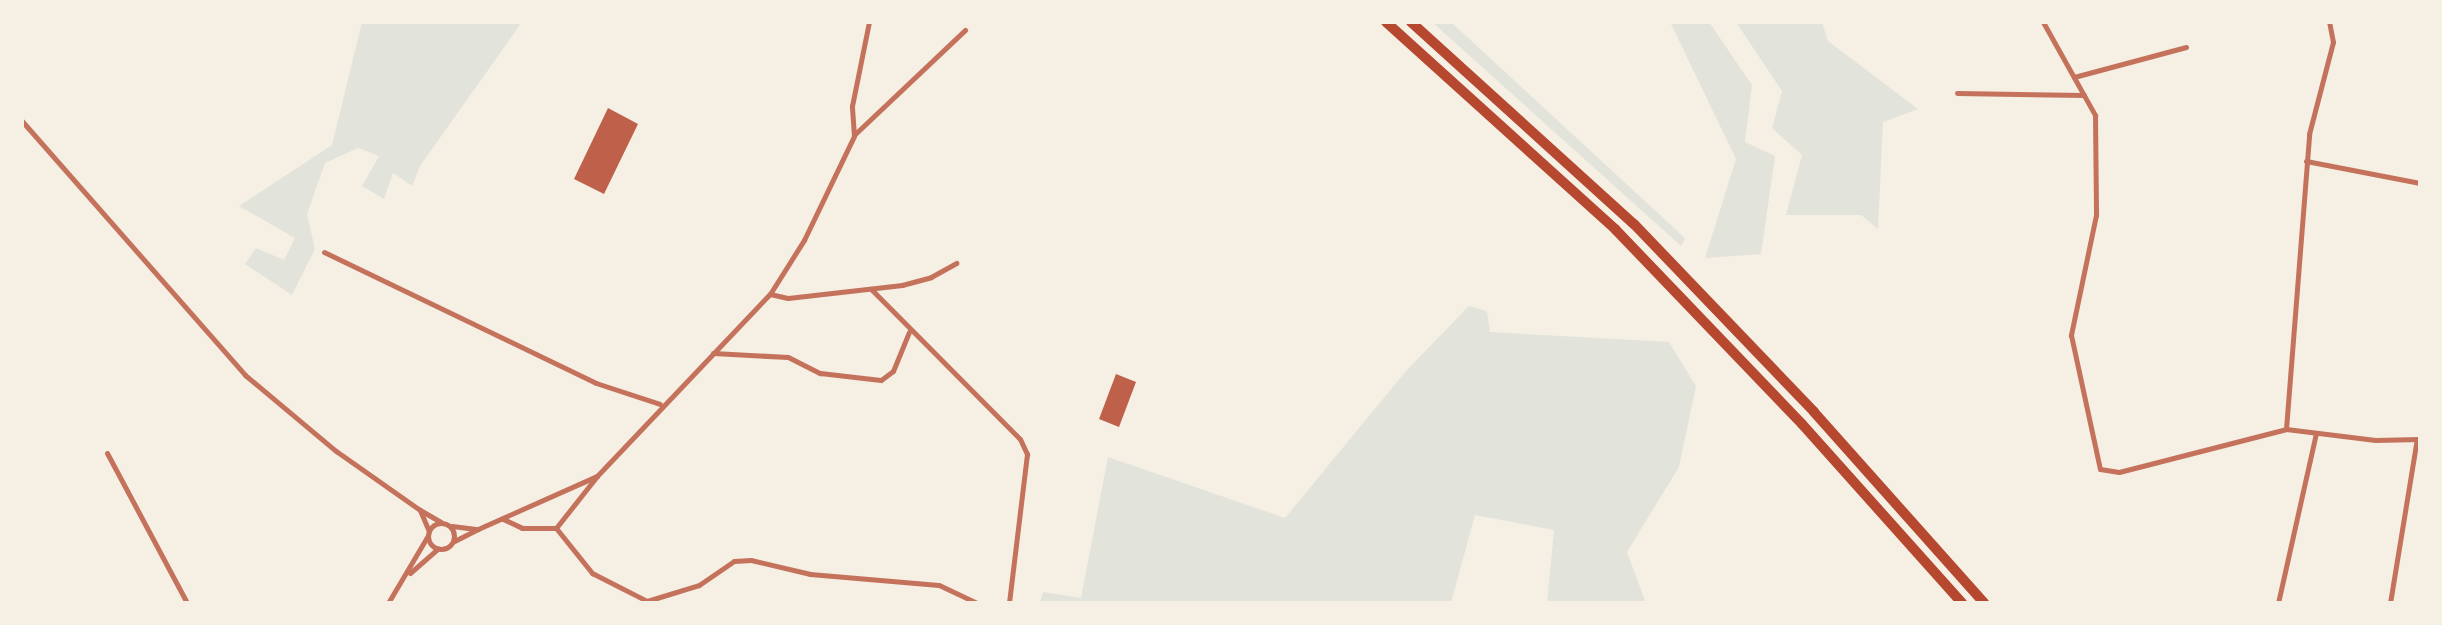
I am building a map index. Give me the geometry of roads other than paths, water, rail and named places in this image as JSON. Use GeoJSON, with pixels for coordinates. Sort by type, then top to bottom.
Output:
{"type":"FeatureCollection","features":[{"type":"Feature","properties":{"kind":"highway"},"geometry":{"type":"LineString","coordinates":[[1386,22],[1615,229],[1802,424],[1962,603]]}},
{"type":"Feature","properties":{"kind":"highway"},"geometry":{"type":"LineString","coordinates":[[1411,22],[1634,224],[1814,412],[1984,603]]}},
{"type":"Feature","properties":{"kind":"street"},"geometry":{"type":"LineString","coordinates":[[854,136],[852,106],[869,22]]}},
{"type":"Feature","properties":{"kind":"street"},"geometry":{"type":"LineString","coordinates":[[2043,22],[2095,115],[2098,141],[2096,215],[2071,335],[2095,459],[2100,469],[2119,472],[2286,429],[2418,439],[2390,603]]}},
{"type":"Feature","properties":{"kind":"street"},"geometry":{"type":"LineString","coordinates":[[2286,429],[2306,161],[2333,42],[2329,22]]}},
{"type":"Feature","properties":{"kind":"street"},"geometry":{"type":"LineString","coordinates":[[556,528],[660,404],[770,294],[804,240],[854,136],[965,30]]}},
{"type":"Feature","properties":{"kind":"street"},"geometry":{"type":"LineString","coordinates":[[2074,77],[2186,47]]}},
{"type":"Feature","properties":{"kind":"street"},"geometry":{"type":"LineString","coordinates":[[1957,93],[2085,95]]}},
{"type":"Feature","properties":{"kind":"street"},"geometry":{"type":"LineString","coordinates":[[22,121],[245,375],[312,432],[420,510],[450,526],[478,529]]}},
{"type":"Feature","properties":{"kind":"street"},"geometry":{"type":"LineString","coordinates":[[2306,161],[2420,183]]}},
{"type":"Feature","properties":{"kind":"street"},"geometry":{"type":"LineString","coordinates":[[324,252],[557,365],[660,404]]}},
{"type":"Feature","properties":{"kind":"street"},"geometry":{"type":"LineString","coordinates":[[770,294],[788,298],[871,289],[931,277],[956,263]]}},
{"type":"Feature","properties":{"kind":"street"},"geometry":{"type":"LineString","coordinates":[[871,289],[909,332],[1020,439],[1027,454],[1009,603]]}},
{"type":"Feature","properties":{"kind":"street"},"geometry":{"type":"LineString","coordinates":[[713,353],[788,357],[820,373],[881,380],[893,371],[909,332]]}},
{"type":"Feature","properties":{"kind":"street"},"geometry":{"type":"LineString","coordinates":[[2278,603],[2316,433]]}},
{"type":"Feature","properties":{"kind":"street"},"geometry":{"type":"LineString","coordinates":[[107,453],[187,603]]}},
{"type":"Feature","properties":{"kind":"street"},"geometry":{"type":"LineString","coordinates":[[401,582],[438,549],[597,476]]}},
{"type":"Feature","properties":{"kind":"street"},"geometry":{"type":"LineString","coordinates":[[420,510],[428,534],[438,549]]}},
{"type":"Feature","properties":{"kind":"street"},"geometry":{"type":"LineString","coordinates":[[503,519],[522,528],[556,528]]}},
{"type":"Feature","properties":{"kind":"street"},"geometry":{"type":"LineString","coordinates":[[388,603],[428,534],[442,523]]}},
{"type":"Feature","properties":{"kind":"street"},"geometry":{"type":"LineString","coordinates":[[450,526],[453,542]]}},
{"type":"Feature","properties":{"kind":"street"},"geometry":{"type":"LineString","coordinates":[[556,528],[592,573],[647,601],[699,585],[734,561],[751,560],[810,574],[939,585],[977,603]]}}]}
